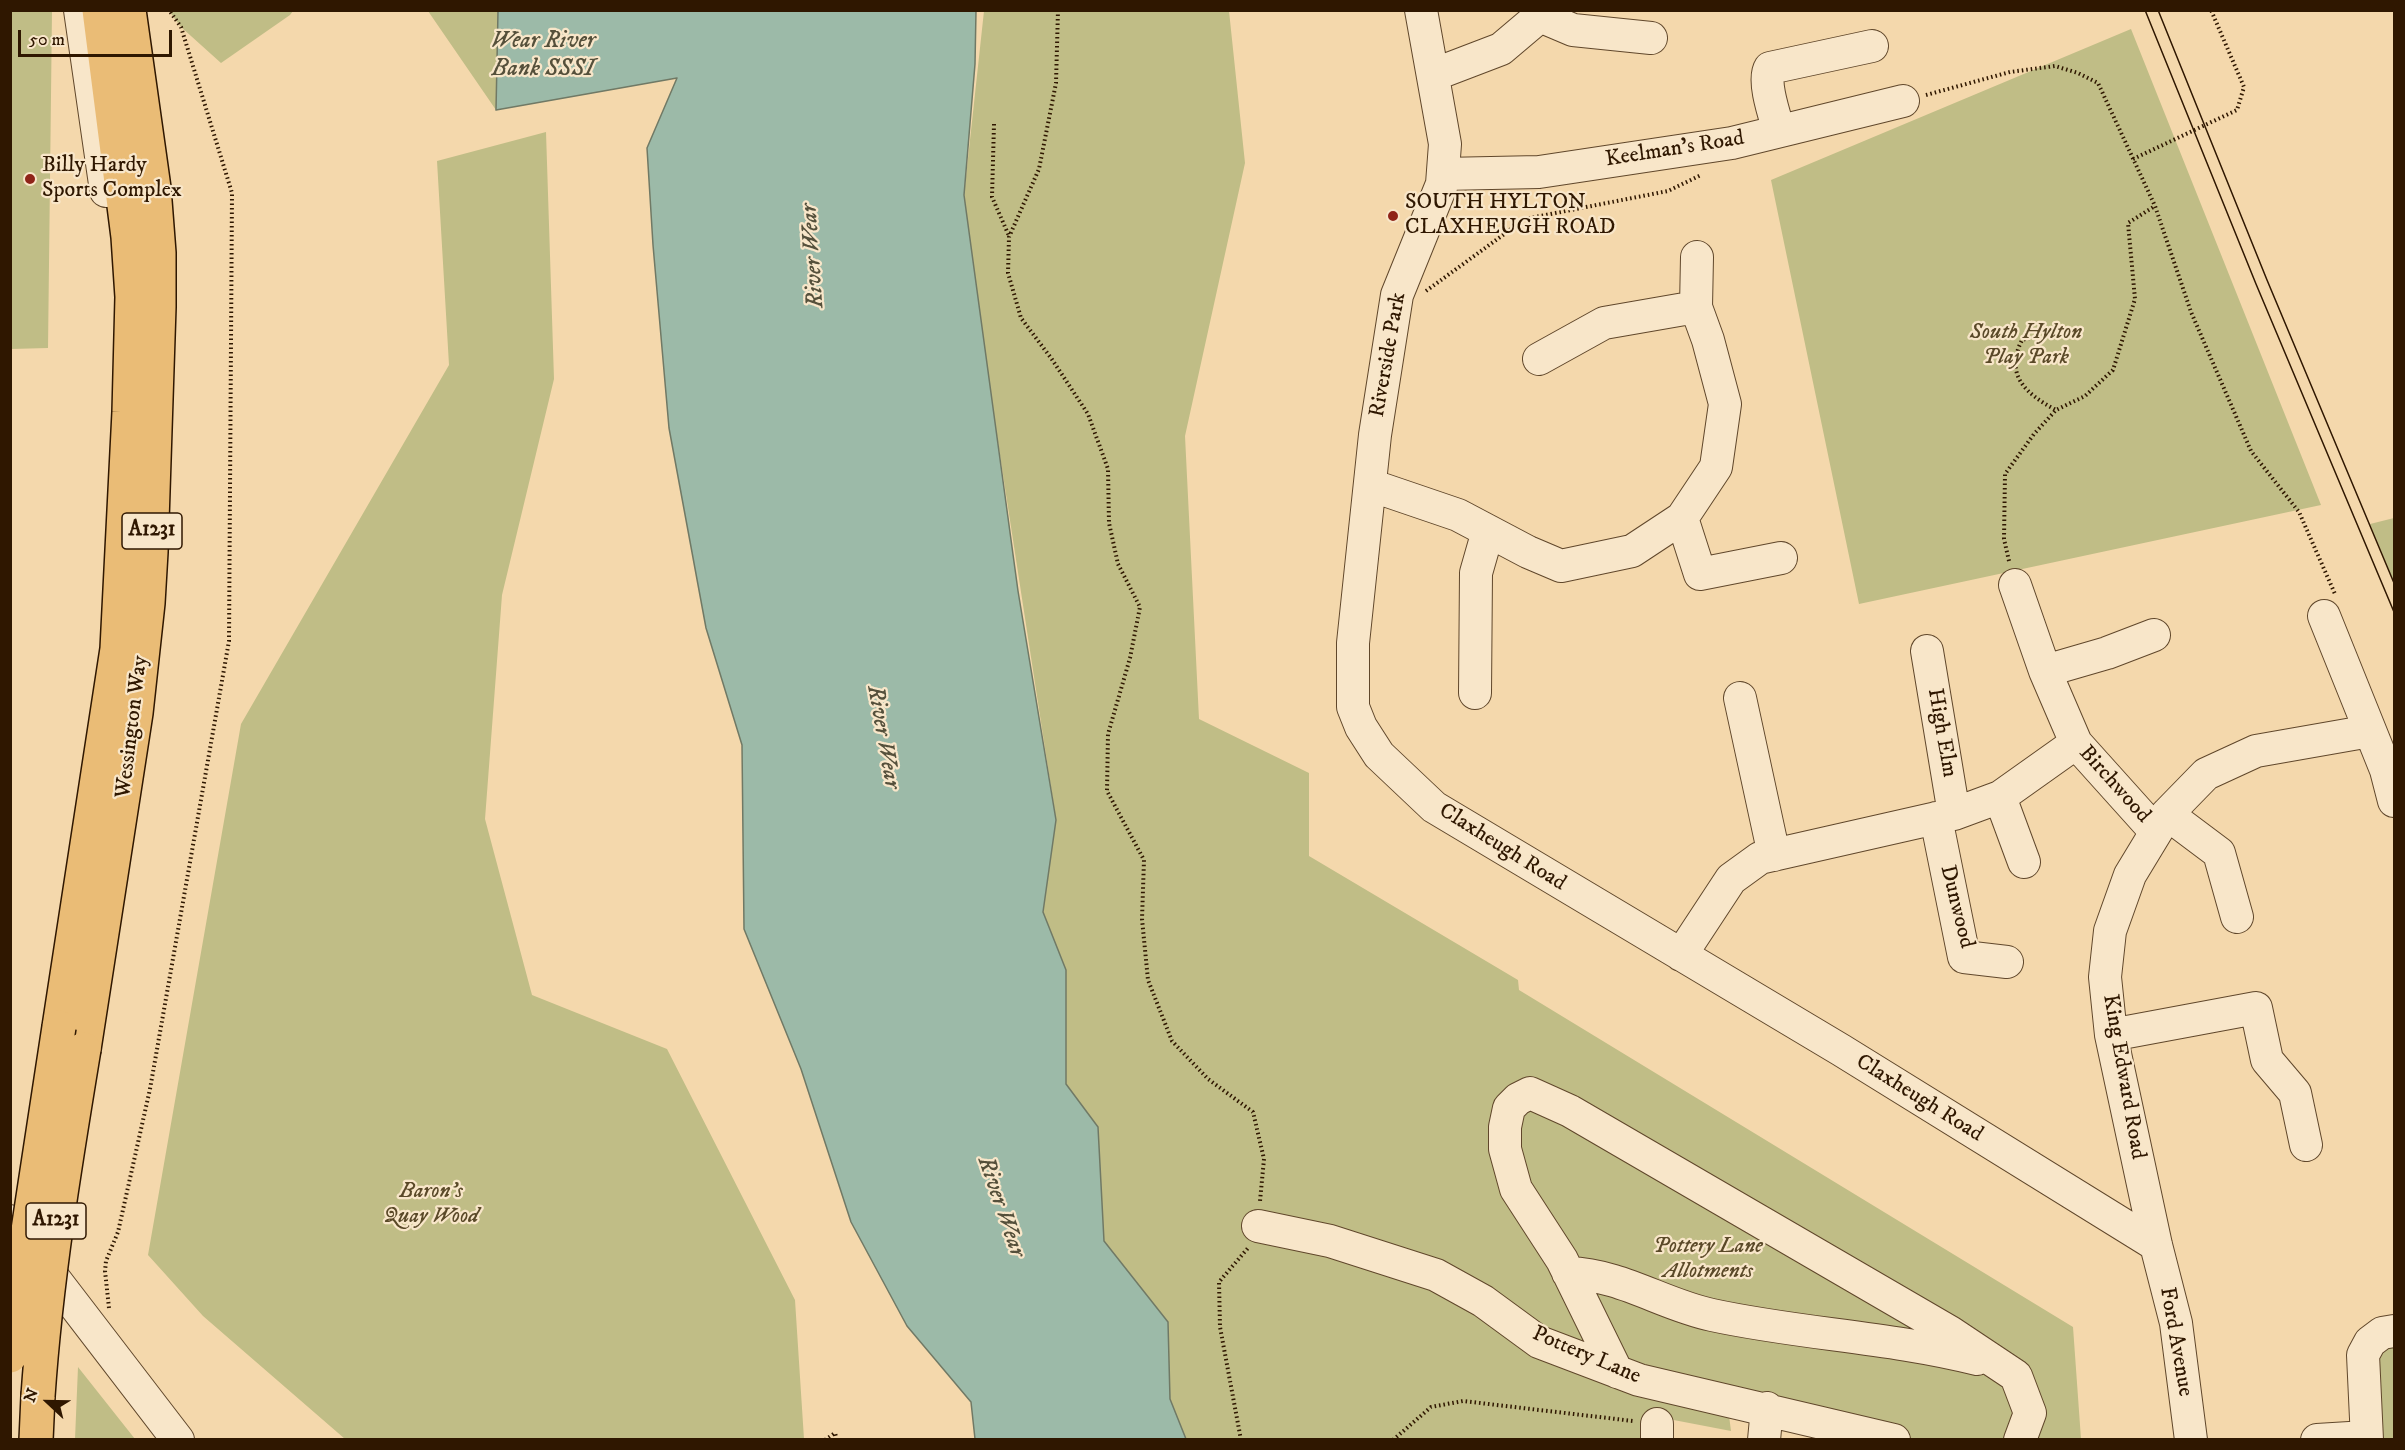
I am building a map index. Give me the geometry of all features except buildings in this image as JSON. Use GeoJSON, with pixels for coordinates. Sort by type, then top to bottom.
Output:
{"type":"FeatureCollection","features":[{"type":"Feature","properties":{"kind":"highway","name":"Wessington Way"},"geometry":{"type":"LineString","coordinates":[[10,1356],[117,649],[129,412],[132,297],[128,237],[99,10]]}},
{"type":"Feature","properties":{"kind":"highway","name":"Wessington Way"},"geometry":{"type":"LineString","coordinates":[[36,1440],[45,1314],[59,1196],[136,713],[148,603],[159,253],[154,188],[129,10]]}},
{"type":"Feature","properties":{"kind":"street"},"geometry":{"type":"LineString","coordinates":[[80,10],[106,194],[128,237]]}},
{"type":"Feature","properties":{"kind":"street","name":"Riverside Park"},"geometry":{"type":"LineString","coordinates":[[1353,707],[1353,643],[1375,435],[1397,295],[1442,184],[1443,174],[1445,144],[1421,10]]}},
{"type":"Feature","properties":{"kind":"street"},"geometry":{"type":"LineString","coordinates":[[1433,75],[1501,49],[1541,13],[1573,30],[1651,38]]}},
{"type":"Feature","properties":{"kind":"street"},"geometry":{"type":"LineString","coordinates":[[1779,131],[1767,82],[1766,73],[1770,68],[1872,46]]}},
{"type":"Feature","properties":{"kind":"street","name":"Keelman's Road"},"geometry":{"type":"LineString","coordinates":[[1443,174],[1539,172],[1732,142],[1903,101]]}},
{"type":"Feature","properties":{"kind":"street"},"geometry":{"type":"LineString","coordinates":[[1370,485],[1458,515],[1528,552],[1561,566],[1632,551],[1682,518],[1716,467],[1725,404],[1708,340],[1696,307],[1698,257]]}},
{"type":"Feature","properties":{"kind":"street"},"geometry":{"type":"LineString","coordinates":[[1539,359],[1604,323],[1696,307]]}},
{"type":"Feature","properties":{"kind":"street"},"geometry":{"type":"LineString","coordinates":[[1682,518],[1700,574],[1780,558]]}},
{"type":"Feature","properties":{"kind":"street"},"geometry":{"type":"LineString","coordinates":[[1476,693],[1476,573],[1488,531]]}},
{"type":"Feature","properties":{"kind":"street","name":"Birchwood"},"geometry":{"type":"LineString","coordinates":[[2015,585],[2045,671],[2076,743],[2162,823],[2219,853],[2237,917]]}},
{"type":"Feature","properties":{"kind":"street"},"geometry":{"type":"LineString","coordinates":[[2324,616],[2386,770],[2394,801]]}},
{"type":"Feature","properties":{"kind":"street"},"geometry":{"type":"LineString","coordinates":[[2045,671],[2107,653],[2154,635]]}},
{"type":"Feature","properties":{"kind":"street","name":"High Elm"},"geometry":{"type":"LineString","coordinates":[[1927,651],[1945,816]]}},
{"type":"Feature","properties":{"kind":"street"},"geometry":{"type":"LineString","coordinates":[[1740,698],[1774,855]]}},
{"type":"Feature","properties":{"kind":"street","name":"Claxheugh Road"},"geometry":{"type":"LineString","coordinates":[[1353,707],[1361,727],[1379,755],[1434,807],[1841,1050],[2156,1245]]}},
{"type":"Feature","properties":{"kind":"street","name":"King Edward Road"},"geometry":{"type":"LineString","coordinates":[[2156,1245],[2111,1035],[2106,977],[2110,932],[2130,875],[2162,823],[2206,774],[2256,751],[2370,731]]}},
{"type":"Feature","properties":{"kind":"street"},"geometry":{"type":"LineString","coordinates":[[1681,955],[1731,879],[1760,858],[1945,816],[2000,797],[2076,743]]}},
{"type":"Feature","properties":{"kind":"street"},"geometry":{"type":"LineString","coordinates":[[2000,797],[2024,862]]}},
{"type":"Feature","properties":{"kind":"street","name":"Dunwood"},"geometry":{"type":"LineString","coordinates":[[1945,816],[1964,957],[2007,962]]}},
{"type":"Feature","properties":{"kind":"street"},"geometry":{"type":"LineString","coordinates":[[2111,1035],[2256,1008],[2266,1060],[2295,1093],[2306,1145]]}},
{"type":"Feature","properties":{"kind":"street"},"geometry":{"type":"LineString","coordinates":[[1617,1372],[1568,1273],[1516,1189],[1505,1149],[1505,1127],[1509,1108],[1518,1099],[1530,1093],[1570,1111],[1950,1332],[2016,1376],[2030,1413],[2020,1440]]}},
{"type":"Feature","properties":{"kind":"street"},"geometry":{"type":"LineString","coordinates":[[10,1221],[103,1339],[178,1440]]}},
{"type":"Feature","properties":{"kind":"street","name":"Pottery Lane"},"geometry":{"type":"LineString","coordinates":[[1258,1226],[1330,1241],[1436,1275],[1483,1301],[1539,1342],[1639,1380],[1767,1408],[1894,1440]]}},
{"type":"Feature","properties":{"kind":"street","name":"Ford Avenue"},"geometry":{"type":"LineString","coordinates":[[2156,1245],[2176,1323],[2191,1440]]}},
{"type":"Feature","properties":{"kind":"street"},"geometry":{"type":"LineString","coordinates":[[1568,1273],[1593,1274],[1613,1279],[1709,1314],[1797,1330],[1945,1351],[1997,1364]]}},
{"type":"Feature","properties":{"kind":"street"},"geometry":{"type":"LineString","coordinates":[[2317,1440],[2367,1438],[2363,1355],[2370,1342],[2382,1333],[2394,1331]]}},
{"type":"Feature","properties":{"kind":"street"},"geometry":{"type":"LineString","coordinates":[[1764,1440],[1767,1408]]}},
{"type":"Feature","properties":{"kind":"path"},"geometry":{"type":"LineString","coordinates":[[103,1339],[110,1305],[105,1271],[106,1261],[118,1232],[150,1089],[229,641],[232,193],[181,27],[169,10]]}},
{"type":"Feature","properties":{"kind":"path"},"geometry":{"type":"LineString","coordinates":[[1058,10],[1056,83],[1040,169],[1009,237],[1008,273],[1021,318],[1052,357],[1088,414],[1108,469],[1109,523],[1118,564],[1140,607],[1130,658],[1108,734],[1107,791],[1144,860],[1142,919],[1148,980],[1172,1041],[1208,1079],[1254,1112],[1264,1159],[1258,1226],[1251,1245],[1219,1282],[1220,1327],[1241,1440]]}},
{"type":"Feature","properties":{"kind":"path"},"geometry":{"type":"LineString","coordinates":[[2133,159],[2236,110],[2244,87],[2211,10]]}},
{"type":"Feature","properties":{"kind":"path"},"geometry":{"type":"LineString","coordinates":[[1903,101],[2010,72],[2055,66],[2078,73],[2098,83],[2155,206],[2191,312],[2251,452],[2299,512]]}},
{"type":"Feature","properties":{"kind":"path"},"geometry":{"type":"LineString","coordinates":[[994,124],[993,197],[1009,237]]}},
{"type":"Feature","properties":{"kind":"path"},"geometry":{"type":"LineString","coordinates":[[1394,314],[1525,219],[1668,191],[1705,173]]}},
{"type":"Feature","properties":{"kind":"path"},"geometry":{"type":"LineString","coordinates":[[2015,585],[2004,539],[2005,474],[2034,434],[2056,410],[2085,396],[2114,370],[2135,299],[2128,223],[2155,206]]}},
{"type":"Feature","properties":{"kind":"path"},"geometry":{"type":"LineString","coordinates":[[2034,337],[2022,339],[2016,350],[2015,369],[2020,383],[2040,401],[2056,410]]}},
{"type":"Feature","properties":{"kind":"path"},"geometry":{"type":"LineString","coordinates":[[1393,1440],[1431,1407],[1464,1401],[1657,1432]]}},
{"type":"Feature","properties":{"kind":"path"},"geometry":{"type":"LineString","coordinates":[[825,1440],[835,1433],[837,1440]]}},
{"type":"Feature","properties":{"kind":"green space","name":"Billy Hardy Sports Complex"},"geometry":{"type":"Polygon","coordinates":[[[10,11],[52,11],[48,348],[11,349],[10,11]]]}},
{"type":"Feature","properties":{"kind":"green space"},"geometry":{"type":"Polygon","coordinates":[[[169,11],[293,11],[221,63],[181,27],[169,11]]]}},
{"type":"Feature","properties":{"kind":"green space"},"geometry":{"type":"Polygon","coordinates":[[[428,11],[498,11],[496,110],[428,11]]]}},
{"type":"Feature","properties":{"kind":"green space","name":"Pottery Lane Allotments"},"geometry":{"type":"Polygon","coordinates":[[[984,11],[1229,11],[1245,163],[1185,436],[1199,719],[1309,773],[1309,856],[1518,980],[1519,990],[2073,1327],[2081,1439],[1894,1439],[1727,1400],[1731,1431],[1658,1417],[1657,1439],[1185,1439],[1170,1399],[1168,1322],[1104,1241],[1098,1127],[1066,1084],[1066,970],[1043,912],[1056,820],[984,351],[964,195],[984,11]]]}},
{"type":"Feature","properties":{"kind":"green space","name":"South Hylton Play Park"},"geometry":{"type":"Polygon","coordinates":[[[2131,29],[2321,505],[1859,604],[1771,180],[2131,29]]]}},
{"type":"Feature","properties":{"kind":"green space","name":"Baron's Quay Wood"},"geometry":{"type":"Polygon","coordinates":[[[546,132],[554,379],[502,595],[485,819],[532,995],[667,1049],[795,1300],[804,1439],[345,1439],[203,1316],[148,1255],[241,724],[449,365],[437,161],[546,132]]]}},
{"type":"Feature","properties":{"kind":"green space"},"geometry":{"type":"Polygon","coordinates":[[[2394,518],[2394,582],[2370,524],[2394,518]]]}},
{"type":"Feature","properties":{"kind":"green space"},"geometry":{"type":"Polygon","coordinates":[[[2394,1340],[2394,1439],[2379,1439],[2376,1349],[2394,1340]]]}},
{"type":"Feature","properties":{"kind":"green space"},"geometry":{"type":"Polygon","coordinates":[[[78,1367],[135,1439],[75,1439],[78,1367]]]}},
{"type":"Feature","properties":{"kind":"water"},"geometry":{"type":"Polygon","coordinates":[[[498,11],[976,11],[975,64],[964,195],[1018,591],[1056,820],[1043,912],[1066,970],[1066,1084],[1098,1127],[1104,1241],[1168,1322],[1170,1399],[1186,1439],[975,1439],[971,1402],[907,1326],[851,1222],[801,1069],[744,929],[742,745],[706,628],[669,428],[653,245],[647,148],[677,78],[496,110],[498,11]]]}},
{"type":"Feature","properties":{"kind":"tram line"},"geometry":{"type":"LineString","coordinates":[[2145,10],[2256,284],[2394,612]]}},
{"type":"Feature","properties":{"kind":"tram line"},"geometry":{"type":"LineString","coordinates":[[2158,10],[2267,280],[2394,583]]}},
{"type":"Feature","properties":{"kind":"place","name":"Billy Hardy Sports Complex"},"geometry":{"type":"Point","coordinates":[30,179]}},
{"type":"Feature","properties":{"kind":"place","name":"SOUTH HYLTON CLAXHEUGH ROAD"},"geometry":{"type":"Point","coordinates":[1393,216]}},
{"type":"Feature","properties":{"kind":"water label","name":"Wear River Bank SSSI"},"geometry":{"type":"Point","coordinates":[543,56]}},
{"type":"Feature","properties":{"kind":"water label","name":"River Wear"},"geometry":{"type":"Point","coordinates":[814,256]}},
{"type":"Feature","properties":{"kind":"water label","name":"River Wear"},"geometry":{"type":"Point","coordinates":[882,737]}},
{"type":"Feature","properties":{"kind":"water label","name":"River Wear"},"geometry":{"type":"Point","coordinates":[1000,1207]}}]}
